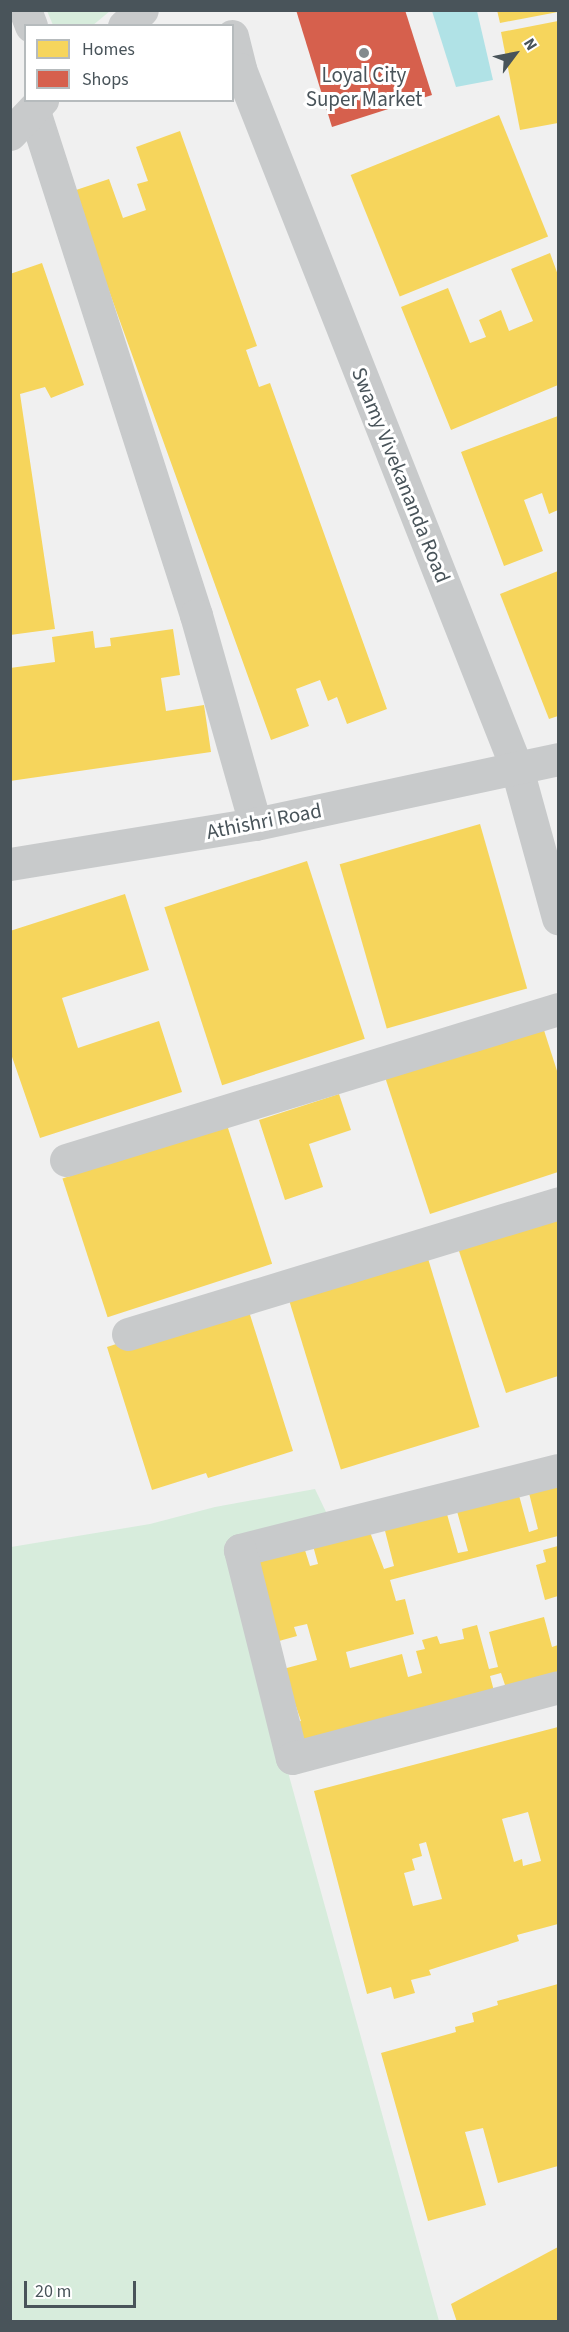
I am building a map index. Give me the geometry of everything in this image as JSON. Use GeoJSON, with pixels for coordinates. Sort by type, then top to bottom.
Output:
{"type":"FeatureCollection","features":[{"type":"Feature","properties":{"kind":"street"},"geometry":{"type":"LineString","coordinates":[[25,10],[31,24]]}},
{"type":"Feature","properties":{"kind":"street"},"geometry":{"type":"LineString","coordinates":[[126,24],[142,10]]}},
{"type":"Feature","properties":{"kind":"street","name":"Swamy Vivekananda Road"},"geometry":{"type":"LineString","coordinates":[[234,44],[240,69],[517,770],[558,918]]}},
{"type":"Feature","properties":{"kind":"street"},"geometry":{"type":"LineString","coordinates":[[10,134],[38,106],[196,615],[255,824]]}},
{"type":"Feature","properties":{"kind":"street","name":"Athishri Road"},"geometry":{"type":"LineString","coordinates":[[10,864],[255,824],[517,770],[558,759]]}},
{"type":"Feature","properties":{"kind":"street"},"geometry":{"type":"LineString","coordinates":[[66,1160],[558,1009]]}},
{"type":"Feature","properties":{"kind":"street"},"geometry":{"type":"LineString","coordinates":[[128,1335],[558,1203]]}},
{"type":"Feature","properties":{"kind":"street"},"geometry":{"type":"LineString","coordinates":[[558,1470],[240,1550],[292,1758],[558,1687]]}},
{"type":"Feature","properties":{"kind":"green space"},"geometry":{"type":"Polygon","coordinates":[[[47,11],[110,11],[94,24],[53,24],[47,11]]]}},
{"type":"Feature","properties":{"kind":"green space"},"geometry":{"type":"Polygon","coordinates":[[[315,1489],[327,1514],[225,1543],[439,2321],[11,2322],[11,1547],[150,1524],[215,1507],[315,1489]]]}},
{"type":"Feature","properties":{"kind":"water"},"geometry":{"type":"Polygon","coordinates":[[[432,11],[477,11],[493,80],[456,87],[432,11]]]}},
{"type":"Feature","properties":{"kind":"building: Homes"},"geometry":{"type":"Polygon","coordinates":[[[497,10],[558,10],[558,12],[500,23],[497,10]]]}},
{"type":"Feature","properties":{"kind":"building: Homes"},"geometry":{"type":"Polygon","coordinates":[[[558,21],[558,123],[520,130],[501,32],[558,21]]]}},
{"type":"Feature","properties":{"kind":"building: Homes"},"geometry":{"type":"Polygon","coordinates":[[[499,115],[548,236],[400,296],[351,175],[499,115]]]}},
{"type":"Feature","properties":{"kind":"building: Homes"},"geometry":{"type":"Polygon","coordinates":[[[180,131],[257,346],[246,350],[259,387],[270,383],[387,709],[347,724],[337,697],[328,701],[320,680],[296,689],[309,726],[271,740],[73,191],[109,179],[123,218],[146,210],[137,184],[148,181],[136,147],[180,131]]]}},
{"type":"Feature","properties":{"kind":"building: Homes"},"geometry":{"type":"Polygon","coordinates":[[[550,253],[558,275],[558,385],[451,430],[401,307],[448,288],[470,343],[486,337],[479,320],[501,310],[509,331],[533,321],[511,269],[550,253]]]}},
{"type":"Feature","properties":{"kind":"building: Homes"},"geometry":{"type":"Polygon","coordinates":[[[42,263],[84,385],[51,398],[45,387],[20,394],[55,629],[10,635],[10,274],[42,263]]]}},
{"type":"Feature","properties":{"kind":"building: Homes"},"geometry":{"type":"Polygon","coordinates":[[[558,416],[558,510],[549,514],[542,493],[524,500],[543,551],[504,566],[461,452],[558,416]]]}},
{"type":"Feature","properties":{"kind":"building: Homes"},"geometry":{"type":"Polygon","coordinates":[[[558,571],[558,716],[549,719],[500,594],[558,571]]]}},
{"type":"Feature","properties":{"kind":"building: Homes"},"geometry":{"type":"Polygon","coordinates":[[[173,629],[180,675],[161,678],[166,711],[204,705],[211,752],[10,781],[10,668],[55,662],[52,637],[93,631],[95,648],[111,646],[110,638],[173,629]]]}},
{"type":"Feature","properties":{"kind":"building: Homes"},"geometry":{"type":"Polygon","coordinates":[[[480,824],[527,988],[387,1029],[340,864],[480,824]]]}},
{"type":"Feature","properties":{"kind":"building: Homes"},"geometry":{"type":"Polygon","coordinates":[[[307,861],[365,1039],[222,1085],[164,907],[307,861]]]}},
{"type":"Feature","properties":{"kind":"building: Homes"},"geometry":{"type":"Polygon","coordinates":[[[125,894],[149,970],[62,998],[78,1048],[159,1021],[182,1092],[40,1138],[10,1051],[10,931],[125,894]]]}},
{"type":"Feature","properties":{"kind":"building: Homes"},"geometry":{"type":"Polygon","coordinates":[[[542,1024],[558,1074],[558,1172],[430,1214],[384,1074],[542,1024]]]}},
{"type":"Feature","properties":{"kind":"building: Homes"},"geometry":{"type":"Polygon","coordinates":[[[339,1094],[351,1130],[309,1144],[323,1187],[285,1200],[259,1120],[339,1094]]]}},
{"type":"Feature","properties":{"kind":"building: Homes"},"geometry":{"type":"Polygon","coordinates":[[[227,1125],[272,1264],[108,1317],[62,1178],[227,1125]]]}},
{"type":"Feature","properties":{"kind":"building: Homes"},"geometry":{"type":"Polygon","coordinates":[[[558,1209],[558,1376],[506,1393],[456,1242],[558,1209]]]}},
{"type":"Feature","properties":{"kind":"building: Homes"},"geometry":{"type":"Polygon","coordinates":[[[426,1252],[480,1427],[341,1469],[287,1294],[426,1252]]]}},
{"type":"Feature","properties":{"kind":"building: Homes"},"geometry":{"type":"Polygon","coordinates":[[[246,1302],[293,1451],[208,1478],[206,1473],[152,1490],[107,1347],[246,1302]]]}},
{"type":"Feature","properties":{"kind":"building: Homes"},"geometry":{"type":"Polygon","coordinates":[[[558,1477],[558,1536],[390,1580],[396,1601],[405,1599],[414,1634],[346,1652],[350,1668],[402,1654],[408,1677],[422,1673],[416,1651],[425,1649],[422,1640],[437,1636],[440,1644],[464,1639],[462,1629],[477,1625],[489,1669],[498,1667],[489,1632],[544,1617],[552,1647],[558,1645],[558,1674],[506,1688],[501,1673],[490,1676],[494,1691],[298,1742],[293,1723],[301,1721],[283,1669],[317,1660],[307,1624],[294,1627],[297,1636],[279,1641],[253,1557],[303,1544],[310,1566],[318,1564],[312,1542],[368,1527],[384,1569],[394,1566],[383,1523],[445,1507],[458,1553],[468,1551],[455,1504],[517,1488],[529,1532],[538,1529],[527,1485],[558,1477]]]}},
{"type":"Feature","properties":{"kind":"building: Homes"},"geometry":{"type":"Polygon","coordinates":[[[558,1546],[558,1596],[545,1600],[536,1565],[546,1562],[543,1550],[558,1546]]]}},
{"type":"Feature","properties":{"kind":"building: Homes"},"geometry":{"type":"Polygon","coordinates":[[[558,1727],[558,1924],[517,1935],[519,1941],[429,1970],[431,1975],[411,1980],[415,1993],[394,1999],[391,1987],[367,1994],[314,1791],[558,1727]],[[528,1812],[502,1819],[514,1862],[522,1859],[523,1866],[541,1861],[528,1812]],[[426,1842],[419,1844],[422,1856],[412,1859],[415,1870],[404,1873],[413,1906],[442,1899],[426,1842]]]}},
{"type":"Feature","properties":{"kind":"building: Homes"},"geometry":{"type":"Polygon","coordinates":[[[558,1984],[558,2166],[498,2183],[483,2128],[465,2132],[486,2205],[428,2221],[381,2053],[456,2032],[455,2027],[474,2022],[472,2013],[498,2005],[497,2001],[558,1984]]]}},
{"type":"Feature","properties":{"kind":"building: Homes"},"geometry":{"type":"Polygon","coordinates":[[[558,2247],[558,2322],[457,2322],[451,2304],[558,2247]]]}},
{"type":"Feature","properties":{"kind":"building: Shops","name":"Loyal City Super Market"},"geometry":{"type":"Polygon","coordinates":[[[296,10],[405,10],[432,95],[332,127],[296,10]]]}},
{"type":"Feature","properties":{"kind":"place","name":"Loyal City Super Market"},"geometry":{"type":"Point","coordinates":[364,53]}}]}
